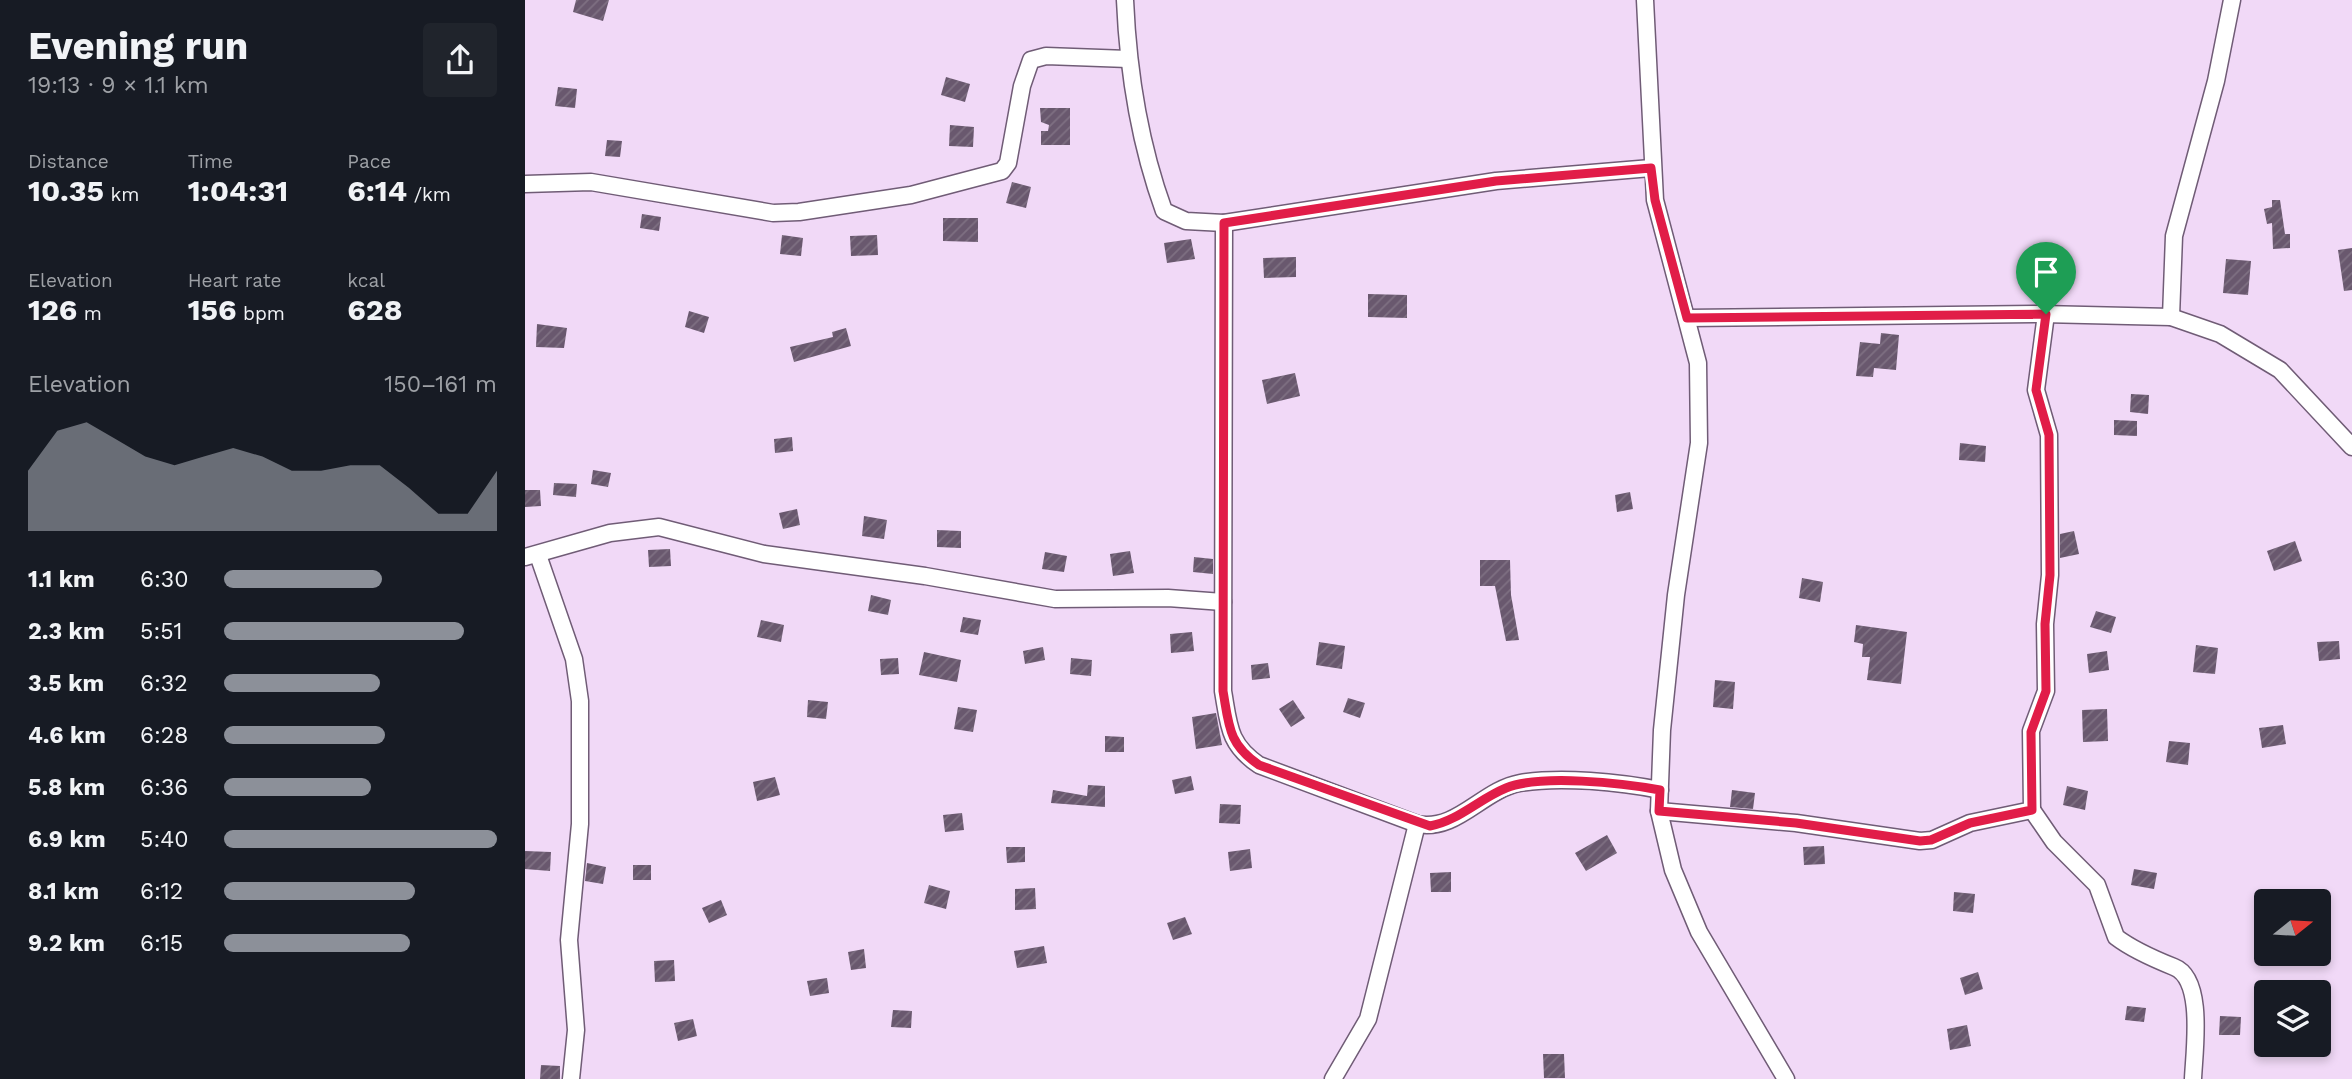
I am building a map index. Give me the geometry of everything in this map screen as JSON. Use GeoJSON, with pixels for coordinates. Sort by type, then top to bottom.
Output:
{"type":"FeatureCollection","features":[{"type":"Feature","properties":{"kind":"street"},"geometry":{"type":"LineString","coordinates":[[1125,0],[1128,59],[1156,188],[1164,211],[1186,222],[1224,223],[1496,181],[1651,168]]}},
{"type":"Feature","properties":{"kind":"street"},"geometry":{"type":"LineString","coordinates":[[1645,0],[1651,168],[1655,200],[1698,363],[1699,443],[1676,595],[1662,730],[1659,811],[1673,870],[1699,932],[1786,1079]]}},
{"type":"Feature","properties":{"kind":"street"},"geometry":{"type":"LineString","coordinates":[[2171,317],[2174,236],[2216,81],[2232,0]]}},
{"type":"Feature","properties":{"kind":"street"},"geometry":{"type":"LineString","coordinates":[[525,184],[591,182],[773,212],[799,212],[911,195],[1002,171],[1008,163],[1021,86],[1031,61],[1046,56],[1128,59]]}},
{"type":"Feature","properties":{"kind":"street"},"geometry":{"type":"LineString","coordinates":[[1224,223],[1223,691],[1231,731],[1241,752],[1259,765],[1417,824],[1430,826],[1444,824],[1487,797],[1518,783],[1637,785],[1660,790]]}},
{"type":"Feature","properties":{"kind":"street"},"geometry":{"type":"LineString","coordinates":[[1687,318],[2046,314],[2171,317],[2220,334],[2280,370],[2352,447]]}},
{"type":"Feature","properties":{"kind":"street"},"geometry":{"type":"LineString","coordinates":[[2046,314],[2036,390],[2049,435],[2050,575],[2045,624],[2046,691],[2031,732],[2032,810],[2054,842],[2097,886],[2108,923],[2116,937],[2176,967],[2192,985],[2195,1008],[2193,1079]]}},
{"type":"Feature","properties":{"kind":"street"},"geometry":{"type":"LineString","coordinates":[[571,1079],[576,1017],[569,940],[580,824],[580,701],[574,659],[532,556],[610,533],[659,527],[764,554],[925,576],[1055,599],[1168,598],[1223,602]]}},
{"type":"Feature","properties":{"kind":"street"},"geometry":{"type":"LineString","coordinates":[[1659,811],[1796,823],[1920,841],[1931,840],[1970,823],[2032,810]]}},
{"type":"Feature","properties":{"kind":"street"},"geometry":{"type":"LineString","coordinates":[[1333,1079],[1368,1019],[1417,824]]}},
{"type":"Feature","properties":{"kind":"building"},"geometry":{"type":"Polygon","coordinates":[[[576,0],[609,0],[603,21],[573,12],[576,0]]]}},
{"type":"Feature","properties":{"kind":"building"},"geometry":{"type":"Polygon","coordinates":[[[946,77],[970,84],[965,102],[941,95],[946,77]]]}},
{"type":"Feature","properties":{"kind":"building"},"geometry":{"type":"Polygon","coordinates":[[[558,87],[577,89],[575,108],[555,106],[558,87]]]}},
{"type":"Feature","properties":{"kind":"building"},"geometry":{"type":"Polygon","coordinates":[[[1040,108],[1070,108],[1070,145],[1041,145],[1041,131],[1048,131],[1049,125],[1041,122],[1040,108]]]}},
{"type":"Feature","properties":{"kind":"building"},"geometry":{"type":"Polygon","coordinates":[[[950,125],[974,127],[973,147],[949,146],[950,125]]]}},
{"type":"Feature","properties":{"kind":"building"},"geometry":{"type":"Polygon","coordinates":[[[607,140],[622,141],[620,157],[605,156],[607,140]]]}},
{"type":"Feature","properties":{"kind":"building"},"geometry":{"type":"Polygon","coordinates":[[[1012,182],[1031,187],[1026,208],[1006,203],[1012,182]]]}},
{"type":"Feature","properties":{"kind":"building"},"geometry":{"type":"Polygon","coordinates":[[[2272,200],[2280,200],[2285,234],[2290,234],[2290,248],[2273,249],[2272,223],[2267,224],[2264,209],[2272,207],[2272,200]]]}},
{"type":"Feature","properties":{"kind":"building"},"geometry":{"type":"Polygon","coordinates":[[[642,214],[661,217],[659,231],[640,228],[642,214]]]}},
{"type":"Feature","properties":{"kind":"building"},"geometry":{"type":"Polygon","coordinates":[[[943,218],[978,218],[978,242],[943,241],[943,218]]]}},
{"type":"Feature","properties":{"kind":"building"},"geometry":{"type":"Polygon","coordinates":[[[782,235],[803,238],[801,256],[780,254],[782,235]]]}},
{"type":"Feature","properties":{"kind":"building"},"geometry":{"type":"Polygon","coordinates":[[[877,235],[878,255],[851,256],[850,236],[877,235]]]}},
{"type":"Feature","properties":{"kind":"building"},"geometry":{"type":"Polygon","coordinates":[[[1191,239],[1195,259],[1167,263],[1164,243],[1191,239]]]}},
{"type":"Feature","properties":{"kind":"building"},"geometry":{"type":"Polygon","coordinates":[[[2352,248],[2352,290],[2344,291],[2338,250],[2352,248]]]}},
{"type":"Feature","properties":{"kind":"building"},"geometry":{"type":"Polygon","coordinates":[[[1296,257],[1296,277],[1264,278],[1263,258],[1296,257]]]}},
{"type":"Feature","properties":{"kind":"building"},"geometry":{"type":"Polygon","coordinates":[[[2226,259],[2251,261],[2248,295],[2223,293],[2226,259]]]}},
{"type":"Feature","properties":{"kind":"building"},"geometry":{"type":"Polygon","coordinates":[[[1368,294],[1407,295],[1407,318],[1368,317],[1368,294]]]}},
{"type":"Feature","properties":{"kind":"building"},"geometry":{"type":"Polygon","coordinates":[[[689,311],[709,317],[704,333],[685,327],[689,311]]]}},
{"type":"Feature","properties":{"kind":"building"},"geometry":{"type":"Polygon","coordinates":[[[537,324],[567,328],[564,348],[536,347],[537,324]]]}},
{"type":"Feature","properties":{"kind":"building"},"geometry":{"type":"Polygon","coordinates":[[[846,328],[851,346],[794,362],[790,347],[833,337],[832,332],[846,328]]]}},
{"type":"Feature","properties":{"kind":"building"},"geometry":{"type":"Polygon","coordinates":[[[1881,333],[1899,335],[1896,370],[1874,368],[1873,377],[1856,376],[1860,342],[1880,344],[1881,333]]]}},
{"type":"Feature","properties":{"kind":"building"},"geometry":{"type":"Polygon","coordinates":[[[1295,373],[1300,396],[1267,404],[1262,380],[1295,373]]]}},
{"type":"Feature","properties":{"kind":"building"},"geometry":{"type":"Polygon","coordinates":[[[2131,394],[2149,395],[2148,414],[2130,412],[2131,394]]]}},
{"type":"Feature","properties":{"kind":"building"},"geometry":{"type":"Polygon","coordinates":[[[2114,420],[2137,421],[2137,436],[2114,435],[2114,420]]]}},
{"type":"Feature","properties":{"kind":"building"},"geometry":{"type":"Polygon","coordinates":[[[792,437],[793,451],[775,453],[774,439],[792,437]]]}},
{"type":"Feature","properties":{"kind":"building"},"geometry":{"type":"Polygon","coordinates":[[[1960,443],[1986,446],[1985,462],[1959,460],[1960,443]]]}},
{"type":"Feature","properties":{"kind":"building"},"geometry":{"type":"Polygon","coordinates":[[[593,470],[611,473],[608,487],[591,484],[593,470]]]}},
{"type":"Feature","properties":{"kind":"building"},"geometry":{"type":"Polygon","coordinates":[[[554,483],[577,484],[576,497],[553,495],[554,483]]]}},
{"type":"Feature","properties":{"kind":"building"},"geometry":{"type":"Polygon","coordinates":[[[525,490],[540,490],[541,506],[525,507],[525,490]]]}},
{"type":"Feature","properties":{"kind":"building"},"geometry":{"type":"Polygon","coordinates":[[[1630,492],[1633,509],[1617,512],[1615,495],[1630,492]]]}},
{"type":"Feature","properties":{"kind":"building"},"geometry":{"type":"Polygon","coordinates":[[[797,509],[800,525],[783,529],[779,513],[797,509]]]}},
{"type":"Feature","properties":{"kind":"building"},"geometry":{"type":"Polygon","coordinates":[[[864,516],[887,520],[884,539],[862,536],[864,516]]]}},
{"type":"Feature","properties":{"kind":"building"},"geometry":{"type":"Polygon","coordinates":[[[937,530],[961,531],[961,548],[937,547],[937,530]]]}},
{"type":"Feature","properties":{"kind":"building"},"geometry":{"type":"Polygon","coordinates":[[[2074,531],[2079,554],[2060,558],[2060,534],[2074,531]]]}},
{"type":"Feature","properties":{"kind":"building"},"geometry":{"type":"Polygon","coordinates":[[[2295,541],[2302,561],[2274,571],[2267,551],[2295,541]]]}},
{"type":"Feature","properties":{"kind":"building"},"geometry":{"type":"Polygon","coordinates":[[[670,549],[671,566],[649,567],[648,550],[670,549]]]}},
{"type":"Feature","properties":{"kind":"building"},"geometry":{"type":"Polygon","coordinates":[[[1130,551],[1134,573],[1113,576],[1110,554],[1130,551]]]}},
{"type":"Feature","properties":{"kind":"building"},"geometry":{"type":"Polygon","coordinates":[[[1045,552],[1067,556],[1064,572],[1042,569],[1045,552]]]}},
{"type":"Feature","properties":{"kind":"building"},"geometry":{"type":"Polygon","coordinates":[[[1194,557],[1213,559],[1213,574],[1193,572],[1194,557]]]}},
{"type":"Feature","properties":{"kind":"building"},"geometry":{"type":"Polygon","coordinates":[[[1480,560],[1510,560],[1511,595],[1519,640],[1506,641],[1495,586],[1480,586],[1480,560]]]}},
{"type":"Feature","properties":{"kind":"building"},"geometry":{"type":"Polygon","coordinates":[[[1802,578],[1823,582],[1820,602],[1799,598],[1802,578]]]}},
{"type":"Feature","properties":{"kind":"building"},"geometry":{"type":"Polygon","coordinates":[[[871,595],[891,600],[888,615],[868,611],[871,595]]]}},
{"type":"Feature","properties":{"kind":"building"},"geometry":{"type":"Polygon","coordinates":[[[2096,611],[2116,617],[2111,633],[2090,627],[2096,611]]]}},
{"type":"Feature","properties":{"kind":"building"},"geometry":{"type":"Polygon","coordinates":[[[963,617],[981,620],[978,635],[960,632],[963,617]]]}},
{"type":"Feature","properties":{"kind":"building"},"geometry":{"type":"Polygon","coordinates":[[[761,620],[784,625],[781,642],[757,637],[761,620]]]}},
{"type":"Feature","properties":{"kind":"building"},"geometry":{"type":"Polygon","coordinates":[[[1856,625],[1907,632],[1901,684],[1867,680],[1870,657],[1862,657],[1863,644],[1854,642],[1856,625]]]}},
{"type":"Feature","properties":{"kind":"building"},"geometry":{"type":"Polygon","coordinates":[[[1192,632],[1194,651],[1171,653],[1170,634],[1192,632]]]}},
{"type":"Feature","properties":{"kind":"building"},"geometry":{"type":"Polygon","coordinates":[[[2339,641],[2340,659],[2319,661],[2317,642],[2339,641]]]}},
{"type":"Feature","properties":{"kind":"building"},"geometry":{"type":"Polygon","coordinates":[[[1319,642],[1345,646],[1342,669],[1316,665],[1319,642]]]}},
{"type":"Feature","properties":{"kind":"building"},"geometry":{"type":"Polygon","coordinates":[[[2196,645],[2218,648],[2215,674],[2193,672],[2196,645]]]}},
{"type":"Feature","properties":{"kind":"building"},"geometry":{"type":"Polygon","coordinates":[[[1043,647],[1045,660],[1025,664],[1023,651],[1043,647]]]}},
{"type":"Feature","properties":{"kind":"building"},"geometry":{"type":"Polygon","coordinates":[[[2107,651],[2109,670],[2089,673],[2087,654],[2107,651]]]}},
{"type":"Feature","properties":{"kind":"building"},"geometry":{"type":"Polygon","coordinates":[[[924,652],[961,660],[957,682],[919,675],[924,652]]]}},
{"type":"Feature","properties":{"kind":"building"},"geometry":{"type":"Polygon","coordinates":[[[898,658],[899,674],[881,675],[880,659],[898,658]]]}},
{"type":"Feature","properties":{"kind":"building"},"geometry":{"type":"Polygon","coordinates":[[[1071,658],[1092,660],[1091,676],[1070,674],[1071,658]]]}},
{"type":"Feature","properties":{"kind":"building"},"geometry":{"type":"Polygon","coordinates":[[[1268,663],[1270,678],[1252,680],[1251,665],[1268,663]]]}},
{"type":"Feature","properties":{"kind":"building"},"geometry":{"type":"Polygon","coordinates":[[[1715,680],[1735,682],[1733,709],[1713,707],[1715,680]]]}},
{"type":"Feature","properties":{"kind":"building"},"geometry":{"type":"Polygon","coordinates":[[[1348,698],[1365,703],[1360,718],[1343,712],[1348,698]]]}},
{"type":"Feature","properties":{"kind":"building"},"geometry":{"type":"Polygon","coordinates":[[[808,700],[828,702],[826,719],[807,717],[808,700]]]}},
{"type":"Feature","properties":{"kind":"building"},"geometry":{"type":"Polygon","coordinates":[[[1293,700],[1305,718],[1291,727],[1279,709],[1293,700]]]}},
{"type":"Feature","properties":{"kind":"building"},"geometry":{"type":"Polygon","coordinates":[[[958,707],[977,710],[973,732],[954,729],[958,707]]]}},
{"type":"Feature","properties":{"kind":"building"},"geometry":{"type":"Polygon","coordinates":[[[2107,709],[2108,741],[2083,742],[2082,710],[2107,709]]]}},
{"type":"Feature","properties":{"kind":"building"},"geometry":{"type":"Polygon","coordinates":[[[1216,713],[1222,745],[1196,749],[1192,717],[1216,713]]]}},
{"type":"Feature","properties":{"kind":"building"},"geometry":{"type":"Polygon","coordinates":[[[2283,725],[2286,744],[2262,748],[2259,728],[2283,725]]]}},
{"type":"Feature","properties":{"kind":"building"},"geometry":{"type":"Polygon","coordinates":[[[1105,736],[1124,737],[1124,752],[1105,752],[1105,736]]]}},
{"type":"Feature","properties":{"kind":"building"},"geometry":{"type":"Polygon","coordinates":[[[2169,741],[2190,743],[2188,765],[2166,762],[2169,741]]]}},
{"type":"Feature","properties":{"kind":"building"},"geometry":{"type":"Polygon","coordinates":[[[1191,776],[1194,790],[1175,794],[1172,780],[1191,776]]]}},
{"type":"Feature","properties":{"kind":"building"},"geometry":{"type":"Polygon","coordinates":[[[775,777],[780,795],[757,801],[753,782],[775,777]]]}},
{"type":"Feature","properties":{"kind":"building"},"geometry":{"type":"Polygon","coordinates":[[[1088,785],[1105,786],[1105,807],[1051,803],[1053,790],[1087,796],[1088,785]]]}},
{"type":"Feature","properties":{"kind":"building"},"geometry":{"type":"Polygon","coordinates":[[[2067,786],[2088,791],[2085,810],[2063,805],[2067,786]]]}},
{"type":"Feature","properties":{"kind":"building"},"geometry":{"type":"Polygon","coordinates":[[[1732,790],[1755,793],[1753,809],[1730,807],[1732,790]]]}},
{"type":"Feature","properties":{"kind":"building"},"geometry":{"type":"Polygon","coordinates":[[[1220,804],[1241,805],[1240,824],[1219,823],[1220,804]]]}},
{"type":"Feature","properties":{"kind":"building"},"geometry":{"type":"Polygon","coordinates":[[[962,813],[964,830],[945,832],[943,815],[962,813]]]}},
{"type":"Feature","properties":{"kind":"building"},"geometry":{"type":"Polygon","coordinates":[[[1607,835],[1617,853],[1586,871],[1575,853],[1607,835]]]}},
{"type":"Feature","properties":{"kind":"building"},"geometry":{"type":"Polygon","coordinates":[[[1824,846],[1825,864],[1804,865],[1803,847],[1824,846]]]}},
{"type":"Feature","properties":{"kind":"building"},"geometry":{"type":"Polygon","coordinates":[[[1006,847],[1025,847],[1025,862],[1007,863],[1006,847]]]}},
{"type":"Feature","properties":{"kind":"building"},"geometry":{"type":"Polygon","coordinates":[[[1250,849],[1252,868],[1230,871],[1228,852],[1250,849]]]}},
{"type":"Feature","properties":{"kind":"building"},"geometry":{"type":"Polygon","coordinates":[[[525,851],[551,852],[550,871],[525,869],[525,851]]]}},
{"type":"Feature","properties":{"kind":"building"},"geometry":{"type":"Polygon","coordinates":[[[587,863],[606,867],[603,884],[585,881],[587,863]]]}},
{"type":"Feature","properties":{"kind":"building"},"geometry":{"type":"Polygon","coordinates":[[[633,865],[651,865],[651,880],[633,880],[633,865]]]}},
{"type":"Feature","properties":{"kind":"building"},"geometry":{"type":"Polygon","coordinates":[[[2134,869],[2157,873],[2154,889],[2131,885],[2134,869]]]}},
{"type":"Feature","properties":{"kind":"building"},"geometry":{"type":"Polygon","coordinates":[[[1451,872],[1451,892],[1431,892],[1430,873],[1451,872]]]}},
{"type":"Feature","properties":{"kind":"building"},"geometry":{"type":"Polygon","coordinates":[[[929,885],[950,891],[946,909],[924,903],[929,885]]]}},
{"type":"Feature","properties":{"kind":"building"},"geometry":{"type":"Polygon","coordinates":[[[1035,888],[1036,909],[1015,910],[1015,889],[1035,888]]]}},
{"type":"Feature","properties":{"kind":"building"},"geometry":{"type":"Polygon","coordinates":[[[1954,892],[1975,894],[1973,913],[1953,911],[1954,892]]]}},
{"type":"Feature","properties":{"kind":"building"},"geometry":{"type":"Polygon","coordinates":[[[721,900],[727,915],[709,923],[702,908],[721,900]]]}},
{"type":"Feature","properties":{"kind":"building"},"geometry":{"type":"Polygon","coordinates":[[[1185,917],[1192,934],[1173,940],[1167,923],[1185,917]]]}},
{"type":"Feature","properties":{"kind":"building"},"geometry":{"type":"Polygon","coordinates":[[[1044,946],[1047,963],[1017,968],[1014,951],[1044,946]]]}},
{"type":"Feature","properties":{"kind":"building"},"geometry":{"type":"Polygon","coordinates":[[[864,949],[866,968],[851,970],[848,952],[864,949]]]}},
{"type":"Feature","properties":{"kind":"building"},"geometry":{"type":"Polygon","coordinates":[[[674,960],[675,981],[655,982],[654,961],[674,960]]]}},
{"type":"Feature","properties":{"kind":"building"},"geometry":{"type":"Polygon","coordinates":[[[1978,972],[1983,989],[1965,995],[1960,978],[1978,972]]]}},
{"type":"Feature","properties":{"kind":"building"},"geometry":{"type":"Polygon","coordinates":[[[827,978],[829,993],[810,996],[807,981],[827,978]]]}},
{"type":"Feature","properties":{"kind":"building"},"geometry":{"type":"Polygon","coordinates":[[[2127,1006],[2146,1008],[2144,1022],[2125,1020],[2127,1006]]]}},
{"type":"Feature","properties":{"kind":"building"},"geometry":{"type":"Polygon","coordinates":[[[893,1010],[912,1011],[911,1028],[891,1027],[893,1010]]]}},
{"type":"Feature","properties":{"kind":"building"},"geometry":{"type":"Polygon","coordinates":[[[2220,1016],[2241,1017],[2240,1035],[2219,1035],[2220,1016]]]}},
{"type":"Feature","properties":{"kind":"building"},"geometry":{"type":"Polygon","coordinates":[[[693,1019],[697,1036],[678,1041],[674,1023],[693,1019]]]}},
{"type":"Feature","properties":{"kind":"building"},"geometry":{"type":"Polygon","coordinates":[[[1967,1025],[1971,1046],[1950,1050],[1947,1029],[1967,1025]]]}},
{"type":"Feature","properties":{"kind":"building"},"geometry":{"type":"Polygon","coordinates":[[[1543,1054],[1564,1054],[1565,1078],[1544,1078],[1543,1054]]]}},
{"type":"Feature","properties":{"kind":"building"},"geometry":{"type":"Polygon","coordinates":[[[541,1065],[560,1066],[560,1079],[540,1079],[541,1065]]]}},
{"type":"Feature","properties":{"kind":"route"},"geometry":{"type":"LineString","coordinates":[[1651,168],[1655,200],[1687,318],[2046,314],[2036,390],[2049,435],[2050,575],[2045,624],[2046,691],[2031,732],[2032,810],[1970,823],[1931,840],[1920,841],[1796,823],[1659,811],[1660,790],[1637,785],[1543,781],[1518,783],[1487,797],[1444,824],[1430,826],[1417,824],[1259,765],[1241,752],[1231,731],[1223,691],[1224,223],[1496,181],[1651,168]]}}]}
